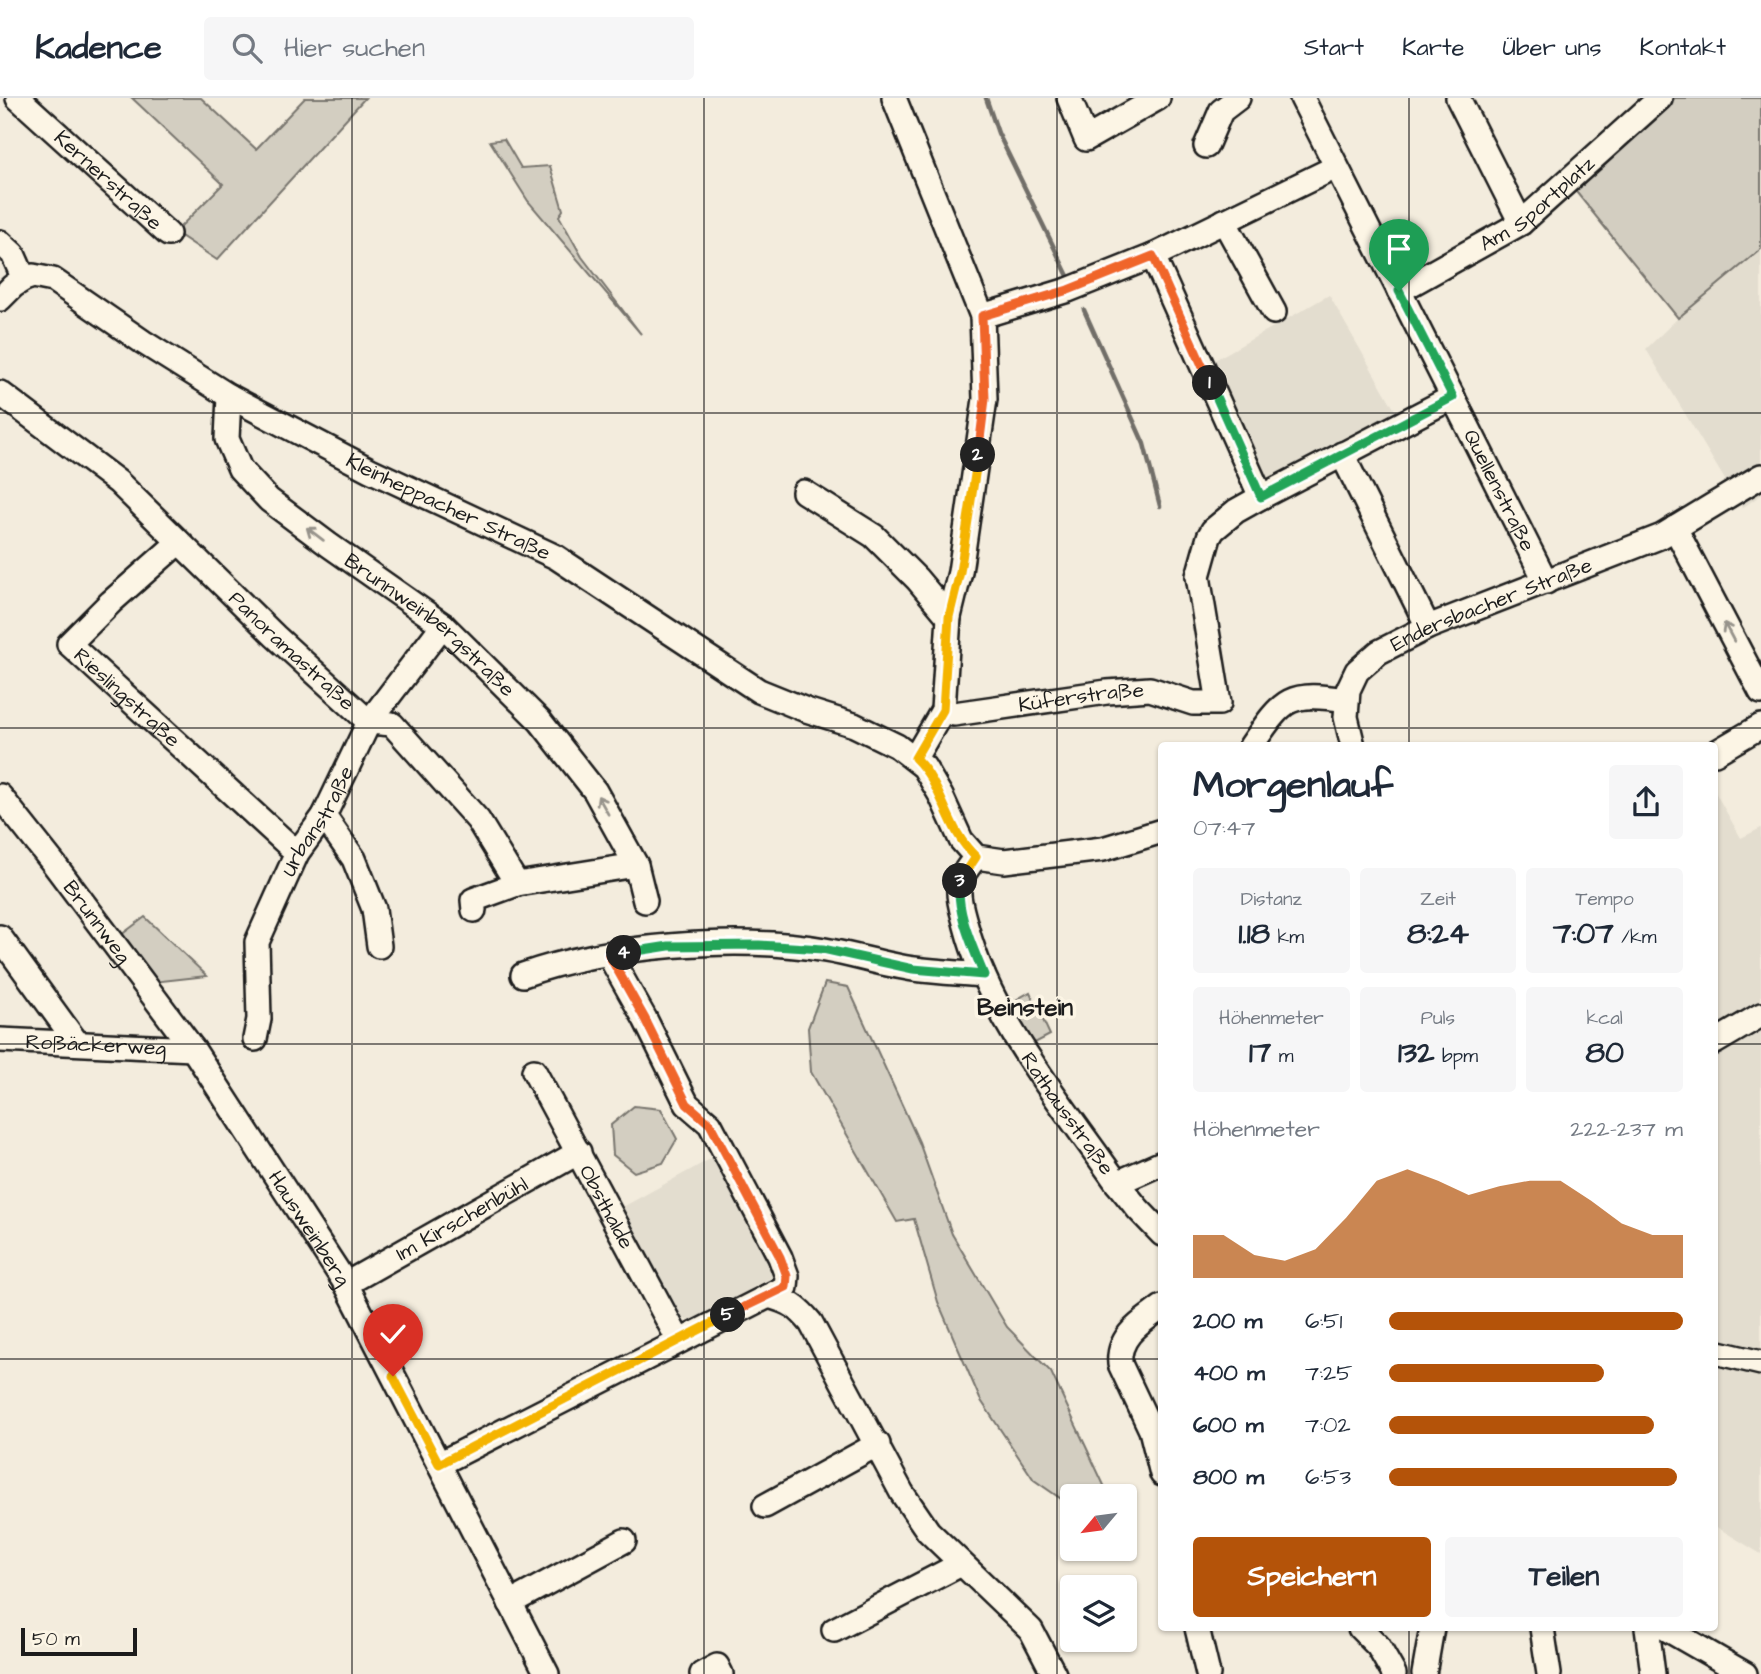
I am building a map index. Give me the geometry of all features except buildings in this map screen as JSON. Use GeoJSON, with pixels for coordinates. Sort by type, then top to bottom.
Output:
{"type":"FeatureCollection","features":[{"type":"Feature","properties":{"kind":"street","name":"Kernerstraße"},"geometry":{"type":"LineString","coordinates":[[18,98],[169,234]]}},
{"type":"Feature","properties":{"kind":"street"},"geometry":{"type":"LineString","coordinates":[[894,98],[982,316],[985,399],[962,560],[949,617],[943,710],[915,758],[930,777],[961,840],[976,857],[1004,862],[1103,849],[1158,832]]}},
{"type":"Feature","properties":{"kind":"street"},"geometry":{"type":"LineString","coordinates":[[1069,98],[1086,139],[1158,98]]}},
{"type":"Feature","properties":{"kind":"street"},"geometry":{"type":"LineString","coordinates":[[1206,146],[1221,111],[1238,98]]}},
{"type":"Feature","properties":{"kind":"street","name":"Quellenstraße"},"geometry":{"type":"LineString","coordinates":[[1302,98],[1546,582]]}},
{"type":"Feature","properties":{"kind":"street"},"geometry":{"type":"LineString","coordinates":[[1458,98],[1521,223]]}},
{"type":"Feature","properties":{"kind":"street","name":"Am Sportplatz"},"geometry":{"type":"LineString","coordinates":[[1399,291],[1521,223],[1655,100]]}},
{"type":"Feature","properties":{"kind":"street"},"geometry":{"type":"LineString","coordinates":[[982,316],[1068,290],[1153,256],[1336,167]]}},
{"type":"Feature","properties":{"kind":"street"},"geometry":{"type":"LineString","coordinates":[[1224,221],[1274,312]]}},
{"type":"Feature","properties":{"kind":"street"},"geometry":{"type":"LineString","coordinates":[[0,242],[13,254],[24,279],[0,299]]}},
{"type":"Feature","properties":{"kind":"street"},"geometry":{"type":"LineString","coordinates":[[1153,256],[1261,497],[1453,397]]}},
{"type":"Feature","properties":{"kind":"street","name":"Kleinheppacher Straße"},"geometry":{"type":"LineString","coordinates":[[24,279],[33,276],[53,279],[143,342],[229,396],[370,470],[556,557],[759,691],[854,725],[915,758]]}},
{"type":"Feature","properties":{"kind":"street","name":"Panoramastraße"},"geometry":{"type":"LineString","coordinates":[[0,393],[118,482],[275,636],[369,722],[392,724],[478,820],[517,884]]}},
{"type":"Feature","properties":{"kind":"street","name":"Brunnweinbergstraße"},"geometry":{"type":"LineString","coordinates":[[229,396],[227,439],[240,469],[269,500],[443,625],[548,731],[595,791],[636,865],[646,901]]}},
{"type":"Feature","properties":{"kind":"street"},"geometry":{"type":"LineString","coordinates":[[1342,454],[1428,627]]}},
{"type":"Feature","properties":{"kind":"street","name":"Endersbacher Straße"},"geometry":{"type":"LineString","coordinates":[[1347,700],[1352,681],[1364,663],[1379,652],[1428,627],[1662,536],[1761,476]]}},
{"type":"Feature","properties":{"kind":"street"},"geometry":{"type":"LineString","coordinates":[[804,492],[874,536],[917,579],[949,617]]}},
{"type":"Feature","properties":{"kind":"street","name":"Küferstraße"},"geometry":{"type":"LineString","coordinates":[[943,710],[954,714],[1107,692],[1150,689],[1193,703],[1219,703],[1198,576],[1213,530],[1236,511],[1261,497]]}},
{"type":"Feature","properties":{"kind":"street"},"geometry":{"type":"LineString","coordinates":[[1675,528],[1761,692]]}},
{"type":"Feature","properties":{"kind":"street","name":"Rieslingstraße"},"geometry":{"type":"LineString","coordinates":[[179,542],[111,602],[69,644],[298,853]]}},
{"type":"Feature","properties":{"kind":"street","name":"Urbanstraße"},"geometry":{"type":"LineString","coordinates":[[255,1039],[259,1019],[257,942],[298,853],[324,816],[369,722],[443,625]]}},
{"type":"Feature","properties":{"kind":"street"},"geometry":{"type":"LineString","coordinates":[[1254,742],[1277,711],[1292,700],[1305,695],[1347,700],[1346,717],[1352,742]]}},
{"type":"Feature","properties":{"kind":"street"},"geometry":{"type":"LineString","coordinates":[[1718,751],[1761,726]]}},
{"type":"Feature","properties":{"kind":"street","name":"Brunnweg"},"geometry":{"type":"LineString","coordinates":[[0,796],[193,1049]]}},
{"type":"Feature","properties":{"kind":"street"},"geometry":{"type":"LineString","coordinates":[[324,816],[354,859],[374,909],[379,946]]}},
{"type":"Feature","properties":{"kind":"street","name":"Rathausstraße"},"geometry":{"type":"LineString","coordinates":[[976,857],[963,875],[959,891],[969,934],[984,975],[1009,1026],[1117,1183],[1158,1230]]}},
{"type":"Feature","properties":{"kind":"street"},"geometry":{"type":"LineString","coordinates":[[474,910],[473,900],[517,884],[636,865]]}},
{"type":"Feature","properties":{"kind":"street"},"geometry":{"type":"LineString","coordinates":[[0,937],[77,1043]]}},
{"type":"Feature","properties":{"kind":"street"},"geometry":{"type":"LineString","coordinates":[[523,975],[558,963],[669,946],[759,945],[823,949],[913,969],[984,975]]}},
{"type":"Feature","properties":{"kind":"street"},"geometry":{"type":"LineString","coordinates":[[439,1464],[786,1287],[787,1276],[780,1257],[710,1124],[687,1104],[645,1019],[609,955]]}},
{"type":"Feature","properties":{"kind":"street"},"geometry":{"type":"LineString","coordinates":[[1718,1040],[1761,1015]]}},
{"type":"Feature","properties":{"kind":"street","name":"Roßäckerweg"},"geometry":{"type":"LineString","coordinates":[[0,1040],[193,1049]]}},
{"type":"Feature","properties":{"kind":"street","name":"Hausweinberg"},"geometry":{"type":"LineString","coordinates":[[193,1049],[346,1284],[547,1674]]}},
{"type":"Feature","properties":{"kind":"street","name":"Obsthalde"},"geometry":{"type":"LineString","coordinates":[[534,1071],[678,1341]]}},
{"type":"Feature","properties":{"kind":"street","name":"Im Kirschenbühl"},"geometry":{"type":"LineString","coordinates":[[346,1284],[579,1152]]}},
{"type":"Feature","properties":{"kind":"street"},"geometry":{"type":"LineString","coordinates":[[1117,1183],[1158,1165]]}},
{"type":"Feature","properties":{"kind":"street"},"geometry":{"type":"LineString","coordinates":[[768,1296],[799,1308],[811,1323],[902,1493],[928,1531],[1031,1630],[1055,1674]]}},
{"type":"Feature","properties":{"kind":"street"},"geometry":{"type":"LineString","coordinates":[[1157,1436],[1120,1364],[1119,1353],[1123,1341],[1158,1310]]}},
{"type":"Feature","properties":{"kind":"street"},"geometry":{"type":"LineString","coordinates":[[1718,1353],[1761,1363]]}},
{"type":"Feature","properties":{"kind":"street"},"geometry":{"type":"LineString","coordinates":[[765,1506],[877,1444]]}},
{"type":"Feature","properties":{"kind":"street"},"geometry":{"type":"LineString","coordinates":[[510,1603],[624,1541]]}},
{"type":"Feature","properties":{"kind":"street"},"geometry":{"type":"LineString","coordinates":[[834,1630],[961,1564]]}},
{"type":"Feature","properties":{"kind":"street"},"geometry":{"type":"LineString","coordinates":[[1198,1631],[1208,1674]]}},
{"type":"Feature","properties":{"kind":"street"},"geometry":{"type":"LineString","coordinates":[[1363,1631],[1378,1646],[1394,1674]]}},
{"type":"Feature","properties":{"kind":"street"},"geometry":{"type":"LineString","coordinates":[[1424,1674],[1431,1631]]}},
{"type":"Feature","properties":{"kind":"street"},"geometry":{"type":"LineString","coordinates":[[1542,1631],[1549,1674]]}},
{"type":"Feature","properties":{"kind":"street"},"geometry":{"type":"LineString","coordinates":[[1647,1631],[1653,1674]]}},
{"type":"Feature","properties":{"kind":"street"},"geometry":{"type":"LineString","coordinates":[[1670,1631],[1745,1674]]}},
{"type":"Feature","properties":{"kind":"street"},"geometry":{"type":"LineString","coordinates":[[702,1674],[717,1666],[721,1674]]}},
{"type":"Feature","properties":{"kind":"shaded area"},"geometry":{"type":"Polygon","coordinates":[[[132,98],[201,98],[256,149],[305,98],[365,98],[217,260],[175,232],[223,184],[132,98]]]}},
{"type":"Feature","properties":{"kind":"shaded area"},"geometry":{"type":"Polygon","coordinates":[[[1675,98],[1761,98],[1761,249],[1678,318],[1573,188],[1675,98]]]}},
{"type":"Feature","properties":{"kind":"shaded area"},"geometry":{"type":"Polygon","coordinates":[[[504,139],[521,168],[550,166],[563,210],[559,216],[582,257],[641,334],[528,201],[490,141],[504,139]]]}},
{"type":"Feature","properties":{"kind":"shaded area"},"geometry":{"type":"Polygon","coordinates":[[[1761,249],[1761,495],[1742,508],[1646,349],[1678,318],[1761,249]]]}},
{"type":"Feature","properties":{"kind":"shaded area"},"geometry":{"type":"Polygon","coordinates":[[[1329,295],[1396,412],[1259,484],[1206,365],[1329,295]]]}},
{"type":"Feature","properties":{"kind":"shaded area"},"geometry":{"type":"Polygon","coordinates":[[[1718,797],[1741,838],[1761,828],[1761,1554],[1718,1528],[1718,797]]]}},
{"type":"Feature","properties":{"kind":"shaded area"},"geometry":{"type":"Polygon","coordinates":[[[145,917],[207,976],[153,982],[121,935],[145,917]]]}},
{"type":"Feature","properties":{"kind":"shaded area"},"geometry":{"type":"Polygon","coordinates":[[[825,983],[848,987],[919,1142],[952,1234],[1007,1327],[1051,1372],[1103,1484],[1060,1484],[1060,1498],[1034,1480],[980,1399],[938,1302],[914,1219],[897,1222],[811,1072],[808,1028],[825,983]]]}},
{"type":"Feature","properties":{"kind":"shaded area"},"geometry":{"type":"Polygon","coordinates":[[[1030,992],[1050,1035],[1031,1045],[1005,1006],[1030,992]]]}},
{"type":"Feature","properties":{"kind":"shaded area"},"geometry":{"type":"Polygon","coordinates":[[[634,1106],[661,1109],[677,1139],[663,1163],[634,1172],[613,1155],[611,1125],[634,1106]]]}},
{"type":"Feature","properties":{"kind":"shaded area"},"geometry":{"type":"Polygon","coordinates":[[[712,1158],[776,1275],[693,1320],[686,1320],[679,1315],[621,1208],[712,1158]]]}},
{"type":"Feature","properties":{"kind":"waterway"},"geometry":{"type":"LineString","coordinates":[[986,98],[998,133],[1068,276]]}},
{"type":"Feature","properties":{"kind":"waterway"},"geometry":{"type":"LineString","coordinates":[[1084,310],[1144,444],[1160,506]]}},
{"type":"Feature","properties":{"kind":"district","name":"Beinstein"},"geometry":{"type":"Point","coordinates":[1025,1007]}},
{"type":"Feature","properties":{"kind":"route"},"geometry":{"type":"LineString","coordinates":[[393,1376],[439,1464],[786,1287],[787,1276],[780,1257],[710,1124],[687,1104],[645,1019],[609,955],[669,946],[759,945],[823,949],[913,969],[984,975],[969,934],[959,891],[963,875],[976,857],[961,840],[941,796],[924,766],[915,758],[943,710],[949,617],[960,572],[985,399],[982,316],[1068,290],[1153,256],[1261,497],[1453,397],[1399,291]]}}]}
